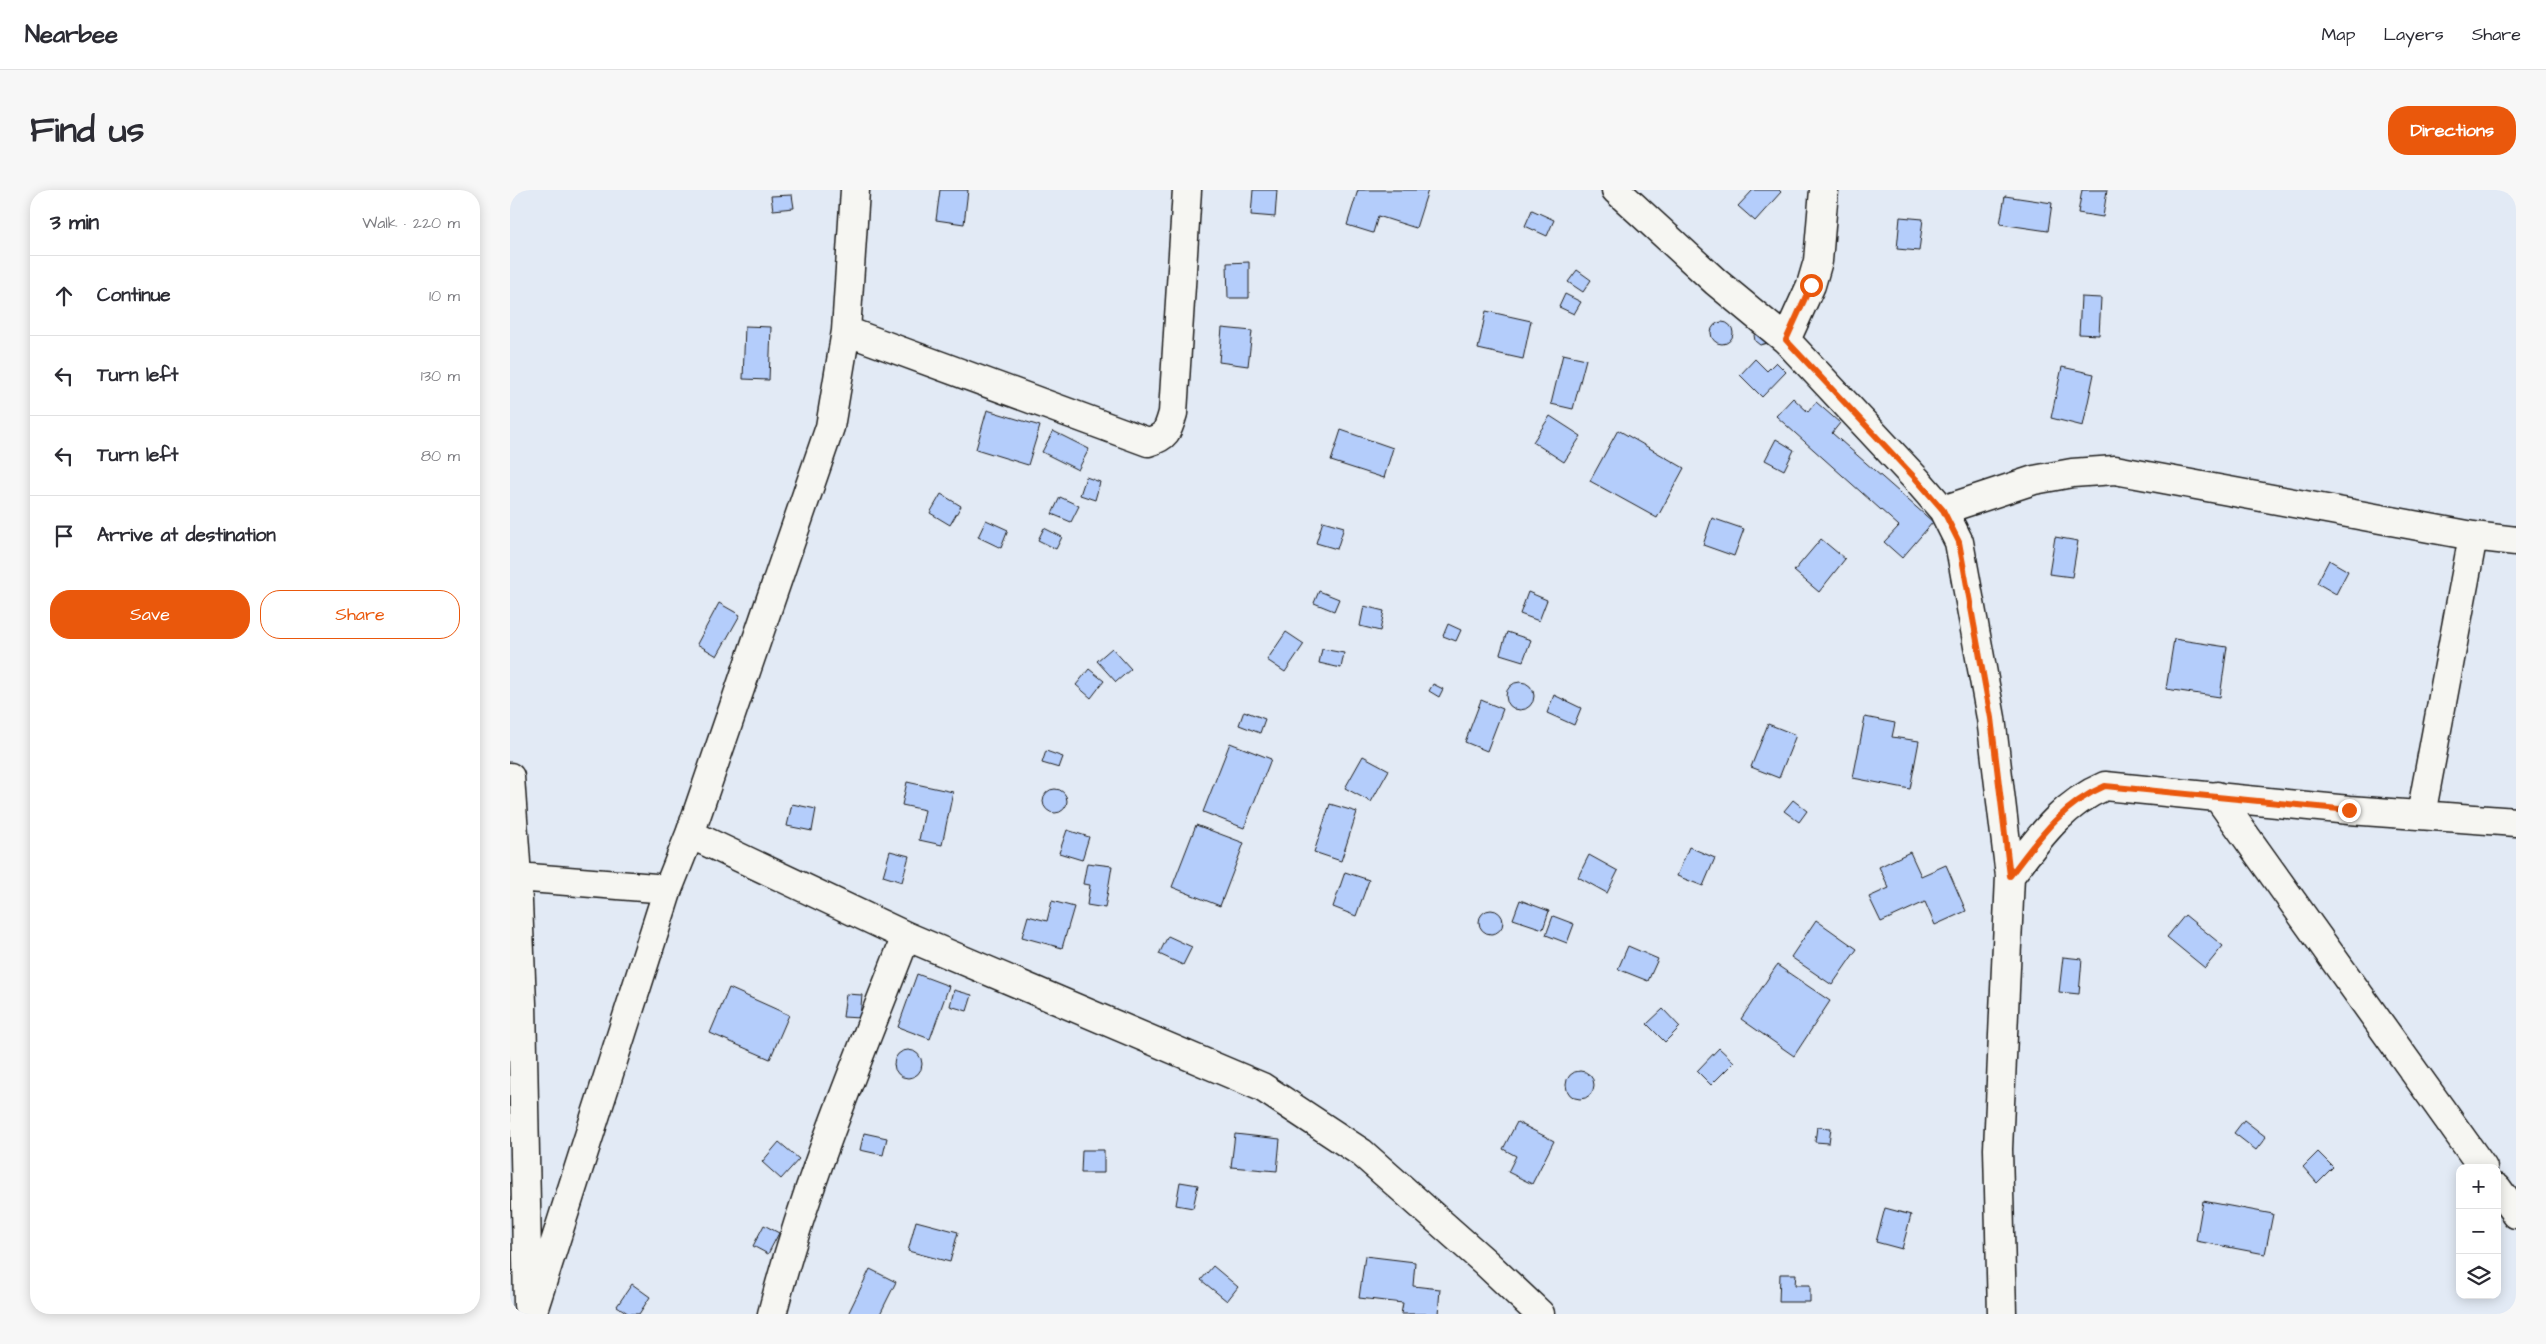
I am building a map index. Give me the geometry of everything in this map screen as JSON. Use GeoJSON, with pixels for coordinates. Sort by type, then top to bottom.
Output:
{"type":"FeatureCollection","features":[{"type":"Feature","properties":{"kind":"street"},"geometry":{"type":"LineString","coordinates":[[532,1314],[668,889],[690,834],[830,427],[846,331],[856,190]]}},
{"type":"Feature","properties":{"kind":"street"},"geometry":{"type":"LineString","coordinates":[[846,331],[1148,442],[1162,438],[1169,428],[1173,413],[1187,190]]}},
{"type":"Feature","properties":{"kind":"street"},"geometry":{"type":"LineString","coordinates":[[1616,190],[1716,282],[1786,340],[1943,510],[1959,542],[1991,718],[2010,876],[1998,1149],[2002,1314]]}},
{"type":"Feature","properties":{"kind":"street"},"geometry":{"type":"LineString","coordinates":[[1786,340],[1811,285],[1818,261],[1824,190]]}},
{"type":"Feature","properties":{"kind":"street"},"geometry":{"type":"LineString","coordinates":[[1943,510],[2034,480],[2072,473],[2115,470],[2473,536],[2516,541]]}},
{"type":"Feature","properties":{"kind":"street"},"geometry":{"type":"LineString","coordinates":[[2421,816],[2473,536]]}},
{"type":"Feature","properties":{"kind":"street"},"geometry":{"type":"LineString","coordinates":[[510,777],[526,1130],[528,1314]]}},
{"type":"Feature","properties":{"kind":"street"},"geometry":{"type":"LineString","coordinates":[[2010,876],[2063,811],[2085,794],[2105,786],[2421,816],[2516,822]]}},
{"type":"Feature","properties":{"kind":"street"},"geometry":{"type":"LineString","coordinates":[[2217,796],[2480,1164]]}},
{"type":"Feature","properties":{"kind":"street"},"geometry":{"type":"LineString","coordinates":[[690,834],[906,936],[1262,1087],[1362,1153],[1485,1262],[1540,1314]]}},
{"type":"Feature","properties":{"kind":"street"},"geometry":{"type":"LineString","coordinates":[[514,879],[668,889]]}},
{"type":"Feature","properties":{"kind":"street"},"geometry":{"type":"LineString","coordinates":[[772,1314],[785,1261],[818,1163],[906,936]]}},
{"type":"Feature","properties":{"kind":"street"},"geometry":{"type":"LineString","coordinates":[[2501,1193],[2516,1214]]}},
{"type":"Feature","properties":{"kind":"building"},"geometry":{"type":"Polygon","coordinates":[[[940,190],[968,190],[964,224],[936,220],[940,190]]]}},
{"type":"Feature","properties":{"kind":"building"},"geometry":{"type":"Polygon","coordinates":[[[1253,190],[1277,190],[1275,217],[1251,215],[1253,190]]]}},
{"type":"Feature","properties":{"kind":"building"},"geometry":{"type":"Polygon","coordinates":[[[1358,190],[1428,190],[1416,228],[1378,216],[1373,233],[1347,225],[1358,190]]]}},
{"type":"Feature","properties":{"kind":"building"},"geometry":{"type":"Polygon","coordinates":[[[1753,190],[1779,190],[1781,192],[1755,221],[1738,206],[1753,190]]]}},
{"type":"Feature","properties":{"kind":"building"},"geometry":{"type":"Polygon","coordinates":[[[2082,190],[2107,190],[2103,217],[2078,213],[2082,190]]]}},
{"type":"Feature","properties":{"kind":"building"},"geometry":{"type":"Polygon","coordinates":[[[792,195],[794,208],[773,210],[771,196],[792,195]]]}},
{"type":"Feature","properties":{"kind":"building"},"geometry":{"type":"Polygon","coordinates":[[[2005,196],[2052,203],[2048,231],[2000,224],[2005,196]]]}},
{"type":"Feature","properties":{"kind":"building"},"geometry":{"type":"Polygon","coordinates":[[[1532,210],[1554,220],[1547,236],[1525,226],[1532,210]]]}},
{"type":"Feature","properties":{"kind":"building"},"geometry":{"type":"Polygon","coordinates":[[[1900,217],[1923,219],[1919,251],[1897,249],[1900,217]]]}},
{"type":"Feature","properties":{"kind":"building"},"geometry":{"type":"Polygon","coordinates":[[[1249,262],[1249,298],[1228,298],[1227,263],[1249,262]]]}},
{"type":"Feature","properties":{"kind":"building"},"geometry":{"type":"Polygon","coordinates":[[[1577,270],[1591,280],[1583,292],[1568,282],[1577,270]]]}},
{"type":"Feature","properties":{"kind":"building"},"geometry":{"type":"Polygon","coordinates":[[[1565,294],[1581,302],[1574,314],[1559,307],[1565,294]]]}},
{"type":"Feature","properties":{"kind":"building"},"geometry":{"type":"Polygon","coordinates":[[[2081,297],[2101,298],[2099,335],[2079,334],[2081,297]]]}},
{"type":"Feature","properties":{"kind":"building"},"geometry":{"type":"Polygon","coordinates":[[[1486,311],[1531,321],[1523,359],[1478,349],[1486,311]]]}},
{"type":"Feature","properties":{"kind":"building"},"geometry":{"type":"Polygon","coordinates":[[[1722,322],[1732,329],[1733,333],[1726,343],[1722,344],[1712,337],[1711,333],[1718,323],[1722,322]]]}},
{"type":"Feature","properties":{"kind":"building"},"geometry":{"type":"Polygon","coordinates":[[[745,326],[771,327],[769,380],[743,379],[745,326]]]}},
{"type":"Feature","properties":{"kind":"building"},"geometry":{"type":"Polygon","coordinates":[[[1222,328],[1252,331],[1248,366],[1219,362],[1222,328]]]}},
{"type":"Feature","properties":{"kind":"building"},"geometry":{"type":"Polygon","coordinates":[[[1757,330],[1769,341],[1767,343],[1760,345],[1755,341],[1754,335],[1757,330]]]}},
{"type":"Feature","properties":{"kind":"building"},"geometry":{"type":"Polygon","coordinates":[[[1563,354],[1586,359],[1573,409],[1551,404],[1563,354]]]}},
{"type":"Feature","properties":{"kind":"building"},"geometry":{"type":"Polygon","coordinates":[[[1755,359],[1767,371],[1776,362],[1786,372],[1762,397],[1740,375],[1755,359]]]}},
{"type":"Feature","properties":{"kind":"building"},"geometry":{"type":"Polygon","coordinates":[[[2062,367],[2094,374],[2083,426],[2051,418],[2062,367]]]}},
{"type":"Feature","properties":{"kind":"building"},"geometry":{"type":"Polygon","coordinates":[[[1793,398],[1808,412],[1816,402],[1840,423],[1832,433],[1933,522],[1902,558],[1884,542],[1899,526],[1776,416],[1793,398]]]}},
{"type":"Feature","properties":{"kind":"building"},"geometry":{"type":"Polygon","coordinates":[[[987,410],[1040,426],[1028,465],[976,449],[987,410]]]}},
{"type":"Feature","properties":{"kind":"building"},"geometry":{"type":"Polygon","coordinates":[[[1550,416],[1581,436],[1564,462],[1533,442],[1550,416]]]}},
{"type":"Feature","properties":{"kind":"building"},"geometry":{"type":"Polygon","coordinates":[[[1341,430],[1393,448],[1384,478],[1331,461],[1341,430]]]}},
{"type":"Feature","properties":{"kind":"building"},"geometry":{"type":"Polygon","coordinates":[[[1618,430],[1684,468],[1657,518],[1590,481],[1618,430]]]}},
{"type":"Feature","properties":{"kind":"building"},"geometry":{"type":"Polygon","coordinates":[[[1053,431],[1089,449],[1078,470],[1042,452],[1053,431]]]}},
{"type":"Feature","properties":{"kind":"building"},"geometry":{"type":"Polygon","coordinates":[[[1776,439],[1794,450],[1784,470],[1765,460],[1776,439]]]}},
{"type":"Feature","properties":{"kind":"building"},"geometry":{"type":"Polygon","coordinates":[[[1086,477],[1100,482],[1095,500],[1080,495],[1086,477]]]}},
{"type":"Feature","properties":{"kind":"building"},"geometry":{"type":"Polygon","coordinates":[[[941,494],[961,506],[950,525],[930,513],[941,494]]]}},
{"type":"Feature","properties":{"kind":"building"},"geometry":{"type":"Polygon","coordinates":[[[1060,497],[1079,506],[1071,522],[1052,514],[1060,497]]]}},
{"type":"Feature","properties":{"kind":"building"},"geometry":{"type":"Polygon","coordinates":[[[1712,518],[1744,529],[1734,556],[1703,545],[1712,518]]]}},
{"type":"Feature","properties":{"kind":"building"},"geometry":{"type":"Polygon","coordinates":[[[986,520],[1008,530],[1001,548],[978,537],[986,520]]]}},
{"type":"Feature","properties":{"kind":"building"},"geometry":{"type":"Polygon","coordinates":[[[1323,521],[1344,527],[1337,549],[1316,543],[1323,521]]]}},
{"type":"Feature","properties":{"kind":"building"},"geometry":{"type":"Polygon","coordinates":[[[1044,528],[1062,537],[1056,549],[1038,540],[1044,528]]]}},
{"type":"Feature","properties":{"kind":"building"},"geometry":{"type":"Polygon","coordinates":[[[2055,537],[2078,541],[2072,577],[2049,574],[2055,537]]]}},
{"type":"Feature","properties":{"kind":"building"},"geometry":{"type":"Polygon","coordinates":[[[1821,539],[1845,559],[1819,592],[1794,571],[1821,539]]]}},
{"type":"Feature","properties":{"kind":"building"},"geometry":{"type":"Polygon","coordinates":[[[2329,560],[2348,571],[2336,594],[2317,583],[2329,560]]]}},
{"type":"Feature","properties":{"kind":"building"},"geometry":{"type":"Polygon","coordinates":[[[1319,591],[1339,599],[1334,611],[1314,603],[1319,591]]]}},
{"type":"Feature","properties":{"kind":"building"},"geometry":{"type":"Polygon","coordinates":[[[1528,592],[1547,600],[1539,621],[1520,614],[1528,592]]]}},
{"type":"Feature","properties":{"kind":"building"},"geometry":{"type":"Polygon","coordinates":[[[719,603],[740,615],[717,656],[697,644],[719,603]]]}},
{"type":"Feature","properties":{"kind":"building"},"geometry":{"type":"Polygon","coordinates":[[[1364,606],[1384,611],[1380,631],[1360,626],[1364,606]]]}},
{"type":"Feature","properties":{"kind":"building"},"geometry":{"type":"Polygon","coordinates":[[[1448,624],[1461,630],[1456,641],[1443,636],[1448,624]]]}},
{"type":"Feature","properties":{"kind":"building"},"geometry":{"type":"Polygon","coordinates":[[[1286,632],[1304,644],[1285,672],[1267,660],[1286,632]]]}},
{"type":"Feature","properties":{"kind":"building"},"geometry":{"type":"Polygon","coordinates":[[[1507,632],[1531,640],[1523,661],[1500,654],[1507,632]]]}},
{"type":"Feature","properties":{"kind":"building"},"geometry":{"type":"Polygon","coordinates":[[[2174,639],[2227,647],[2220,697],[2166,689],[2174,639]]]}},
{"type":"Feature","properties":{"kind":"building"},"geometry":{"type":"Polygon","coordinates":[[[1112,648],[1131,669],[1116,682],[1097,661],[1112,648]]]}},
{"type":"Feature","properties":{"kind":"building"},"geometry":{"type":"Polygon","coordinates":[[[1322,649],[1344,653],[1341,668],[1319,663],[1322,649]]]}},
{"type":"Feature","properties":{"kind":"building"},"geometry":{"type":"Polygon","coordinates":[[[1089,669],[1104,681],[1091,698],[1076,685],[1089,669]]]}},
{"type":"Feature","properties":{"kind":"building"},"geometry":{"type":"Polygon","coordinates":[[[1520,682],[1530,686],[1534,696],[1530,706],[1520,710],[1510,706],[1506,696],[1510,686],[1520,682]]]}},
{"type":"Feature","properties":{"kind":"building"},"geometry":{"type":"Polygon","coordinates":[[[1433,684],[1443,689],[1439,697],[1429,691],[1433,684]]]}},
{"type":"Feature","properties":{"kind":"building"},"geometry":{"type":"Polygon","coordinates":[[[1554,695],[1581,708],[1574,725],[1547,713],[1554,695]]]}},
{"type":"Feature","properties":{"kind":"building"},"geometry":{"type":"Polygon","coordinates":[[[1481,700],[1503,709],[1487,751],[1465,742],[1481,700]]]}},
{"type":"Feature","properties":{"kind":"building"},"geometry":{"type":"Polygon","coordinates":[[[1244,711],[1265,719],[1260,733],[1239,725],[1244,711]]]}},
{"type":"Feature","properties":{"kind":"building"},"geometry":{"type":"Polygon","coordinates":[[[1865,717],[1895,723],[1892,737],[1919,741],[1910,789],[1853,778],[1865,717]]]}},
{"type":"Feature","properties":{"kind":"building"},"geometry":{"type":"Polygon","coordinates":[[[1768,724],[1796,735],[1779,778],[1751,767],[1768,724]]]}},
{"type":"Feature","properties":{"kind":"building"},"geometry":{"type":"Polygon","coordinates":[[[1230,743],[1271,759],[1244,828],[1203,812],[1230,743]]]}},
{"type":"Feature","properties":{"kind":"building"},"geometry":{"type":"Polygon","coordinates":[[[1046,751],[1063,757],[1059,768],[1042,763],[1046,751]]]}},
{"type":"Feature","properties":{"kind":"building"},"geometry":{"type":"Polygon","coordinates":[[[1363,756],[1389,770],[1371,802],[1345,788],[1363,756]]]}},
{"type":"Feature","properties":{"kind":"building"},"geometry":{"type":"Polygon","coordinates":[[[907,782],[953,792],[942,845],[919,840],[925,810],[902,805],[907,782]]]}},
{"type":"Feature","properties":{"kind":"building"},"geometry":{"type":"Polygon","coordinates":[[[1055,789],[1064,792],[1067,801],[1064,810],[1055,813],[1046,810],[1043,801],[1046,792],[1055,789]]]}},
{"type":"Feature","properties":{"kind":"building"},"geometry":{"type":"Polygon","coordinates":[[[1793,800],[1807,811],[1799,822],[1784,811],[1793,800]]]}},
{"type":"Feature","properties":{"kind":"building"},"geometry":{"type":"Polygon","coordinates":[[[792,804],[816,809],[812,831],[787,826],[792,804]]]}},
{"type":"Feature","properties":{"kind":"building"},"geometry":{"type":"Polygon","coordinates":[[[1330,804],[1357,812],[1341,861],[1314,852],[1330,804]]]}},
{"type":"Feature","properties":{"kind":"building"},"geometry":{"type":"Polygon","coordinates":[[[1196,825],[1244,843],[1220,906],[1172,887],[1196,825]]]}},
{"type":"Feature","properties":{"kind":"building"},"geometry":{"type":"Polygon","coordinates":[[[1067,830],[1089,837],[1082,860],[1059,853],[1067,830]]]}},
{"type":"Feature","properties":{"kind":"building"},"geometry":{"type":"Polygon","coordinates":[[[1689,847],[1715,858],[1703,886],[1677,876],[1689,847]]]}},
{"type":"Feature","properties":{"kind":"building"},"geometry":{"type":"Polygon","coordinates":[[[890,851],[909,856],[902,882],[883,876],[890,851]]]}},
{"type":"Feature","properties":{"kind":"building"},"geometry":{"type":"Polygon","coordinates":[[[1910,852],[1921,876],[1946,865],[1966,911],[1935,925],[1925,902],[1881,922],[1869,897],[1889,888],[1879,867],[1910,852]]]}},
{"type":"Feature","properties":{"kind":"building"},"geometry":{"type":"Polygon","coordinates":[[[1589,855],[1618,871],[1607,893],[1578,877],[1589,855]]]}},
{"type":"Feature","properties":{"kind":"building"},"geometry":{"type":"Polygon","coordinates":[[[1087,863],[1112,866],[1105,908],[1087,905],[1090,885],[1083,884],[1087,863]]]}},
{"type":"Feature","properties":{"kind":"building"},"geometry":{"type":"Polygon","coordinates":[[[1345,872],[1369,880],[1356,916],[1333,907],[1345,872]]]}},
{"type":"Feature","properties":{"kind":"building"},"geometry":{"type":"Polygon","coordinates":[[[1520,900],[1549,911],[1543,929],[1513,919],[1520,900]]]}},
{"type":"Feature","properties":{"kind":"building"},"geometry":{"type":"Polygon","coordinates":[[[1052,901],[1074,907],[1062,948],[1022,937],[1028,916],[1047,921],[1052,901]]]}},
{"type":"Feature","properties":{"kind":"building"},"geometry":{"type":"Polygon","coordinates":[[[1491,910],[1500,913],[1503,922],[1500,931],[1491,934],[1482,931],[1479,922],[1482,913],[1491,910]]]}},
{"type":"Feature","properties":{"kind":"building"},"geometry":{"type":"Polygon","coordinates":[[[2185,915],[2223,946],[2205,968],[2167,937],[2185,915]]]}},
{"type":"Feature","properties":{"kind":"building"},"geometry":{"type":"Polygon","coordinates":[[[1553,916],[1574,924],[1567,943],[1546,935],[1553,916]]]}},
{"type":"Feature","properties":{"kind":"building"},"geometry":{"type":"Polygon","coordinates":[[[1816,920],[1857,949],[1832,985],[1791,957],[1816,920]]]}},
{"type":"Feature","properties":{"kind":"building"},"geometry":{"type":"Polygon","coordinates":[[[1168,936],[1192,947],[1183,965],[1159,954],[1168,936]]]}},
{"type":"Feature","properties":{"kind":"building"},"geometry":{"type":"Polygon","coordinates":[[[1628,946],[1658,959],[1648,981],[1618,969],[1628,946]]]}},
{"type":"Feature","properties":{"kind":"building"},"geometry":{"type":"Polygon","coordinates":[[[2063,957],[2082,959],[2079,994],[2059,992],[2063,957]]]}},
{"type":"Feature","properties":{"kind":"building"},"geometry":{"type":"Polygon","coordinates":[[[1777,965],[1830,1001],[1794,1056],[1741,1019],[1777,965]]]}},
{"type":"Feature","properties":{"kind":"building"},"geometry":{"type":"Polygon","coordinates":[[[917,974],[949,986],[930,1039],[898,1027],[917,974]]]}},
{"type":"Feature","properties":{"kind":"building"},"geometry":{"type":"Polygon","coordinates":[[[729,988],[789,1015],[770,1059],[710,1033],[729,988]]]}},
{"type":"Feature","properties":{"kind":"building"},"geometry":{"type":"Polygon","coordinates":[[[954,990],[972,995],[967,1011],[950,1006],[954,990]]]}},
{"type":"Feature","properties":{"kind":"building"},"geometry":{"type":"Polygon","coordinates":[[[846,994],[862,995],[860,1018],[843,1017],[846,994]]]}},
{"type":"Feature","properties":{"kind":"building"},"geometry":{"type":"Polygon","coordinates":[[[1663,1009],[1680,1027],[1665,1042],[1647,1024],[1663,1009]]]}},
{"type":"Feature","properties":{"kind":"building"},"geometry":{"type":"Polygon","coordinates":[[[1719,1048],[1734,1062],[1711,1085],[1697,1071],[1719,1048]]]}},
{"type":"Feature","properties":{"kind":"building"},"geometry":{"type":"Polygon","coordinates":[[[908,1050],[918,1054],[922,1064],[918,1074],[908,1078],[898,1074],[894,1064],[898,1054],[908,1050]]]}},
{"type":"Feature","properties":{"kind":"building"},"geometry":{"type":"Polygon","coordinates":[[[1580,1071],[1590,1075],[1594,1085],[1590,1095],[1580,1099],[1570,1095],[1566,1085],[1570,1075],[1580,1071]]]}},
{"type":"Feature","properties":{"kind":"building"},"geometry":{"type":"Polygon","coordinates":[[[2244,1120],[2266,1137],[2256,1150],[2234,1133],[2244,1120]]]}},
{"type":"Feature","properties":{"kind":"building"},"geometry":{"type":"Polygon","coordinates":[[[1517,1122],[1554,1141],[1532,1184],[1508,1172],[1516,1156],[1503,1149],[1517,1122]]]}},
{"type":"Feature","properties":{"kind":"building"},"geometry":{"type":"Polygon","coordinates":[[[1817,1127],[1831,1128],[1829,1143],[1815,1142],[1817,1127]]]}},
{"type":"Feature","properties":{"kind":"building"},"geometry":{"type":"Polygon","coordinates":[[[864,1133],[887,1138],[883,1155],[860,1150],[864,1133]]]}},
{"type":"Feature","properties":{"kind":"building"},"geometry":{"type":"Polygon","coordinates":[[[1235,1134],[1280,1139],[1277,1171],[1231,1167],[1235,1134]]]}},
{"type":"Feature","properties":{"kind":"building"},"geometry":{"type":"Polygon","coordinates":[[[779,1142],[799,1159],[781,1179],[762,1162],[779,1142]]]}},
{"type":"Feature","properties":{"kind":"building"},"geometry":{"type":"Polygon","coordinates":[[[1082,1150],[1104,1150],[1104,1173],[1081,1173],[1082,1150]]]}},
{"type":"Feature","properties":{"kind":"building"},"geometry":{"type":"Polygon","coordinates":[[[2318,1152],[2333,1167],[2317,1183],[2303,1167],[2318,1152]]]}},
{"type":"Feature","properties":{"kind":"building"},"geometry":{"type":"Polygon","coordinates":[[[1180,1182],[1198,1185],[1193,1208],[1176,1205],[1180,1182]]]}},
{"type":"Feature","properties":{"kind":"building"},"geometry":{"type":"Polygon","coordinates":[[[2203,1201],[2273,1214],[2265,1254],[2196,1241],[2203,1201]]]}},
{"type":"Feature","properties":{"kind":"building"},"geometry":{"type":"Polygon","coordinates":[[[1885,1208],[1911,1215],[1902,1249],[1876,1242],[1885,1208]]]}},
{"type":"Feature","properties":{"kind":"building"},"geometry":{"type":"Polygon","coordinates":[[[916,1221],[958,1232],[950,1262],[908,1251],[916,1221]]]}},
{"type":"Feature","properties":{"kind":"building"},"geometry":{"type":"Polygon","coordinates":[[[764,1225],[779,1233],[768,1254],[753,1246],[764,1225]]]}},
{"type":"Feature","properties":{"kind":"building"},"geometry":{"type":"Polygon","coordinates":[[[1365,1256],[1415,1262],[1413,1286],[1440,1289],[1438,1314],[1401,1314],[1403,1303],[1359,1298],[1365,1256]]]}},
{"type":"Feature","properties":{"kind":"building"},"geometry":{"type":"Polygon","coordinates":[[[1213,1266],[1238,1287],[1227,1301],[1201,1280],[1213,1266]]]}},
{"type":"Feature","properties":{"kind":"building"},"geometry":{"type":"Polygon","coordinates":[[[870,1269],[896,1282],[880,1314],[848,1314],[870,1269]]]}},
{"type":"Feature","properties":{"kind":"building"},"geometry":{"type":"Polygon","coordinates":[[[1780,1274],[1796,1274],[1795,1285],[1810,1285],[1810,1302],[1779,1302],[1780,1274]]]}},
{"type":"Feature","properties":{"kind":"building"},"geometry":{"type":"Polygon","coordinates":[[[632,1284],[650,1297],[639,1314],[629,1314],[617,1306],[632,1284]]]}},
{"type":"Feature","properties":{"kind":"route"},"geometry":{"type":"LineString","coordinates":[[1811,285],[1786,340],[1943,510],[1959,542],[1991,718],[2010,876],[2041,835],[2063,811],[2085,794],[2105,786],[2349,810]]}}]}
